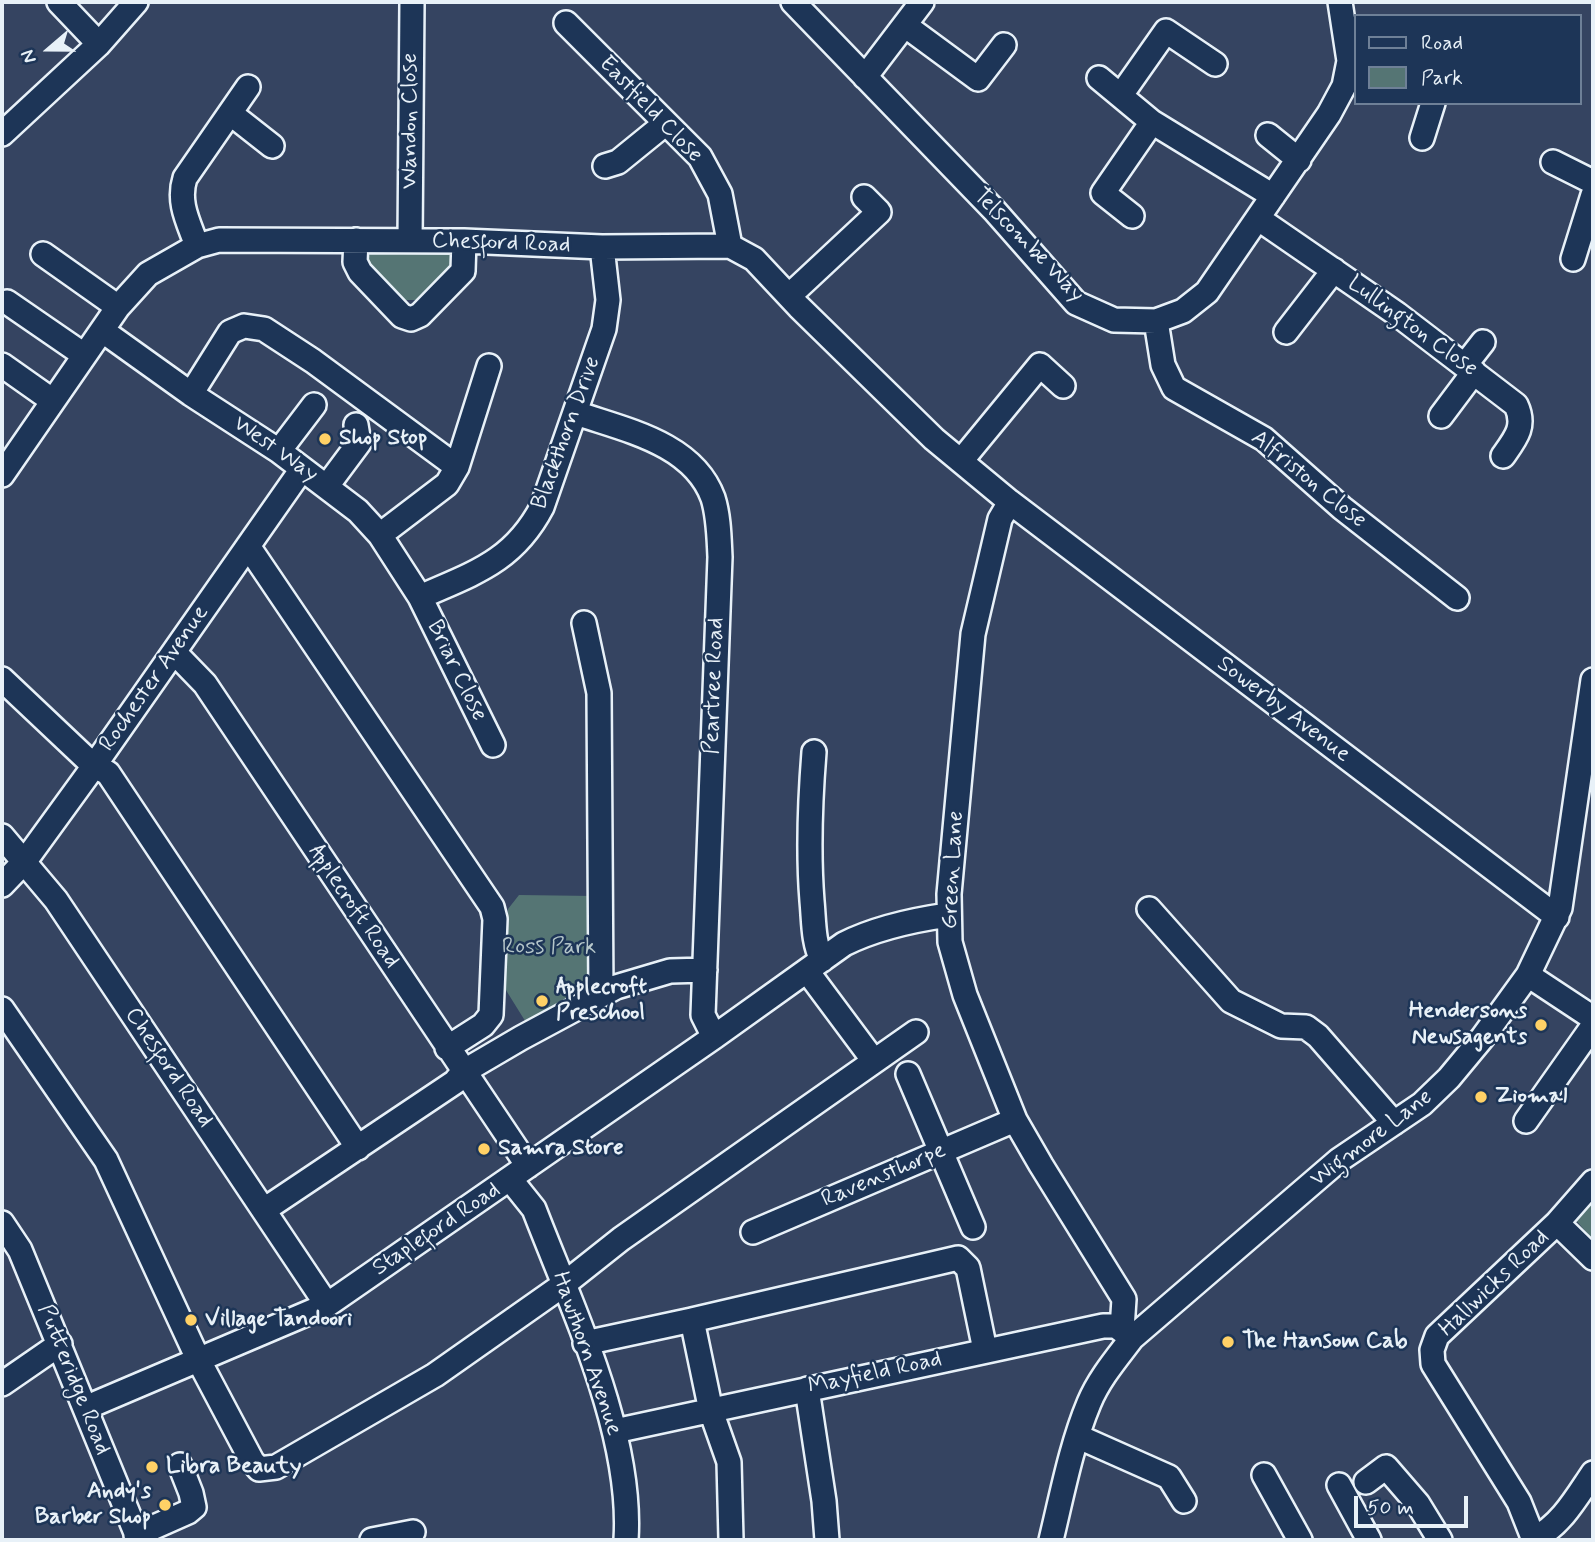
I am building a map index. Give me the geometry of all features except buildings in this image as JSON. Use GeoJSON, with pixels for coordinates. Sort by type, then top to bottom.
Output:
{"type":"FeatureCollection","features":[{"type":"Feature","properties":{"kind":"street"},"geometry":{"type":"LineString","coordinates":[[59,2],[99,44]]}},
{"type":"Feature","properties":{"kind":"street"},"geometry":{"type":"LineString","coordinates":[[2,134],[99,44],[136,2]]}},
{"type":"Feature","properties":{"kind":"street","name":"Wandon Close"},"geometry":{"type":"LineString","coordinates":[[410,241],[412,2]]}},
{"type":"Feature","properties":{"kind":"street","name":"Telscombe Way"},"geometry":{"type":"LineString","coordinates":[[793,2],[994,210],[1076,303],[1114,320],[1156,321],[1183,311],[1207,292],[1329,114],[1344,86],[1352,61],[1339,2]]}},
{"type":"Feature","properties":{"kind":"street"},"geometry":{"type":"LineString","coordinates":[[866,77],[922,2]]}},
{"type":"Feature","properties":{"kind":"street","name":"Eastfield Close"},"geometry":{"type":"LineString","coordinates":[[566,23],[700,157],[720,194],[730,246]]}},
{"type":"Feature","properties":{"kind":"street"},"geometry":{"type":"LineString","coordinates":[[906,26],[978,79],[1004,44]]}},
{"type":"Feature","properties":{"kind":"street"},"geometry":{"type":"LineString","coordinates":[[1121,95],[1166,31],[1215,64]]}},
{"type":"Feature","properties":{"kind":"street"},"geometry":{"type":"LineString","coordinates":[[1099,78],[1152,122],[1273,196]]}},
{"type":"Feature","properties":{"kind":"street"},"geometry":{"type":"LineString","coordinates":[[197,246],[182,204],[184,178],[248,87]]}},
{"type":"Feature","properties":{"kind":"street"},"geometry":{"type":"LineString","coordinates":[[1422,138],[1432,105]]}},
{"type":"Feature","properties":{"kind":"street"},"geometry":{"type":"LineString","coordinates":[[230,113],[272,146]]}},
{"type":"Feature","properties":{"kind":"street"},"geometry":{"type":"LineString","coordinates":[[1132,216],[1103,193],[1152,122]]}},
{"type":"Feature","properties":{"kind":"street"},"geometry":{"type":"LineString","coordinates":[[605,166],[618,162],[666,123]]}},
{"type":"Feature","properties":{"kind":"street"},"geometry":{"type":"LineString","coordinates":[[1268,135],[1299,160]]}},
{"type":"Feature","properties":{"kind":"street"},"geometry":{"type":"LineString","coordinates":[[1553,162],[1593,182]]}},
{"type":"Feature","properties":{"kind":"street"},"geometry":{"type":"LineString","coordinates":[[1573,258],[1593,195]]}},
{"type":"Feature","properties":{"kind":"street"},"geometry":{"type":"LineString","coordinates":[[789,296],[878,212]]}},
{"type":"Feature","properties":{"kind":"street","name":"Lullington Close"},"geometry":{"type":"LineString","coordinates":[[1259,219],[1510,398],[1521,415],[1520,432],[1503,456]]}},
{"type":"Feature","properties":{"kind":"street","name":"Chesford Road"},"geometry":{"type":"LineString","coordinates":[[2,475],[118,307],[148,274],[197,246],[219,240],[356,240],[602,247],[730,246]]}},
{"type":"Feature","properties":{"kind":"street"},"geometry":{"type":"LineString","coordinates":[[356,240],[355,262],[360,272],[401,316],[411,319],[420,315],[463,271],[464,241]]}},
{"type":"Feature","properties":{"kind":"street"},"geometry":{"type":"LineString","coordinates":[[730,246],[754,259],[934,439],[1010,502]]}},
{"type":"Feature","properties":{"kind":"street","name":"Blackthorn Drive"},"geometry":{"type":"LineString","coordinates":[[420,597],[488,567],[513,548],[532,527],[542,507],[604,329],[607,300],[602,247]]}},
{"type":"Feature","properties":{"kind":"street"},"geometry":{"type":"LineString","coordinates":[[43,254],[118,307]]}},
{"type":"Feature","properties":{"kind":"street"},"geometry":{"type":"LineString","coordinates":[[1286,332],[1334,270]]}},
{"type":"Feature","properties":{"kind":"street"},"geometry":{"type":"LineString","coordinates":[[7,302],[84,355]]}},
{"type":"Feature","properties":{"kind":"street","name":"Alfriston Close"},"geometry":{"type":"LineString","coordinates":[[1156,321],[1163,365],[1174,388],[1264,439],[1342,508],[1457,598]]}},
{"type":"Feature","properties":{"kind":"street"},"geometry":{"type":"LineString","coordinates":[[191,394],[230,332],[244,326],[264,329],[313,360],[457,467]]}},
{"type":"Feature","properties":{"kind":"street","name":"West Way"},"geometry":{"type":"LineString","coordinates":[[103,331],[279,452],[358,511],[380,535],[420,597]]}},
{"type":"Feature","properties":{"kind":"street"},"geometry":{"type":"LineString","coordinates":[[1441,416],[1483,342]]}},
{"type":"Feature","properties":{"kind":"street"},"geometry":{"type":"LineString","coordinates":[[2,365],[53,401]]}},
{"type":"Feature","properties":{"kind":"street"},"geometry":{"type":"LineString","coordinates":[[961,461],[1040,365],[1063,386]]}},
{"type":"Feature","properties":{"kind":"street"},"geometry":{"type":"LineString","coordinates":[[380,535],[447,484],[457,467],[489,366]]}},
{"type":"Feature","properties":{"kind":"street"},"geometry":{"type":"LineString","coordinates":[[279,452],[314,405]]}},
{"type":"Feature","properties":{"kind":"street","name":"Peartree Road"},"geometry":{"type":"LineString","coordinates":[[576,413],[649,439],[680,456],[707,486],[716,513],[720,557],[703,1016],[714,1038]]}},
{"type":"Feature","properties":{"kind":"street"},"geometry":{"type":"LineString","coordinates":[[327,486],[359,443],[356,425]]}},
{"type":"Feature","properties":{"kind":"street","name":"Rochester Avenue"},"geometry":{"type":"LineString","coordinates":[[2,885],[25,861],[94,766],[302,469]]}},
{"type":"Feature","properties":{"kind":"street","name":"Green Lane"},"geometry":{"type":"LineString","coordinates":[[1010,502],[999,519],[972,634],[948,915],[950,942],[956,969],[1015,1119],[1041,1166],[1119,1288],[1124,1299],[1127,1334]]}},
{"type":"Feature","properties":{"kind":"street","name":"Sowerby Avenue"},"geometry":{"type":"LineString","coordinates":[[1010,502],[1557,917]]}},
{"type":"Feature","properties":{"kind":"street"},"geometry":{"type":"LineString","coordinates":[[248,546],[492,907],[495,919],[491,1015],[483,1025],[447,1048]]}},
{"type":"Feature","properties":{"kind":"street","name":"Briar Close"},"geometry":{"type":"LineString","coordinates":[[420,597],[493,745]]}},
{"type":"Feature","properties":{"kind":"street"},"geometry":{"type":"LineString","coordinates":[[584,623],[599,693],[601,995]]}},
{"type":"Feature","properties":{"kind":"street","name":"Applecroft Road"},"geometry":{"type":"LineString","coordinates":[[174,652],[205,684],[463,1072],[519,1172]]}},
{"type":"Feature","properties":{"kind":"street"},"geometry":{"type":"LineString","coordinates":[[2,679],[94,766],[108,773],[358,1148]]}},
{"type":"Feature","properties":{"kind":"street","name":"Wigmore Lane"},"geometry":{"type":"LineString","coordinates":[[1051,1540],[1090,1402],[1127,1334],[1339,1160],[1422,1104],[1449,1078],[1483,1037],[1528,975],[1557,917],[1593,680]]}},
{"type":"Feature","properties":{"kind":"street"},"geometry":{"type":"LineString","coordinates":[[814,752],[809,866],[815,966],[874,1060]]}},
{"type":"Feature","properties":{"kind":"street","name":"Chesford Road"},"geometry":{"type":"LineString","coordinates":[[2,836],[55,900],[327,1306]]}},
{"type":"Feature","properties":{"kind":"street"},"geometry":{"type":"LineString","coordinates":[[1149,909],[1231,1001],[1281,1026],[1306,1027],[1318,1035],[1394,1123]]}},
{"type":"Feature","properties":{"kind":"street","name":"Stapleford Road"},"geometry":{"type":"LineString","coordinates":[[85,1408],[327,1306],[858,937],[926,918],[948,915]]}},
{"type":"Feature","properties":{"kind":"street"},"geometry":{"type":"LineString","coordinates":[[264,1210],[455,1082],[463,1072],[601,995],[616,987],[670,971],[705,970]]}},
{"type":"Feature","properties":{"kind":"street"},"geometry":{"type":"LineString","coordinates":[[1528,975],[1593,1018]]}},
{"type":"Feature","properties":{"kind":"street"},"geometry":{"type":"LineString","coordinates":[[2,1009],[106,1160],[198,1359],[252,1461],[259,1469],[276,1467],[435,1375],[563,1285],[621,1239],[916,1032]]}},
{"type":"Feature","properties":{"kind":"street"},"geometry":{"type":"LineString","coordinates":[[1526,1121],[1593,1026]]}},
{"type":"Feature","properties":{"kind":"street"},"geometry":{"type":"LineString","coordinates":[[908,1074],[973,1227]]}},
{"type":"Feature","properties":{"kind":"street","name":"Ravensthorpe"},"geometry":{"type":"LineString","coordinates":[[753,1232],[1015,1119]]}},
{"type":"Feature","properties":{"kind":"street","name":"Hawthorn Avenue"},"geometry":{"type":"LineString","coordinates":[[519,1172],[585,1343],[615,1431],[627,1517],[626,1540]]}},
{"type":"Feature","properties":{"kind":"street","name":"Hallwicks Road"},"geometry":{"type":"LineString","coordinates":[[1534,1540],[1519,1502],[1433,1364],[1432,1350],[1437,1336],[1558,1223],[1593,1182]]}},
{"type":"Feature","properties":{"kind":"street","name":"Putteridge Road"},"geometry":{"type":"LineString","coordinates":[[2,1223],[20,1250],[138,1538]]}},
{"type":"Feature","properties":{"kind":"street"},"geometry":{"type":"LineString","coordinates":[[1558,1223],[1593,1258]]}},
{"type":"Feature","properties":{"kind":"street"},"geometry":{"type":"LineString","coordinates":[[585,1343],[958,1258],[968,1268],[985,1350]]}},
{"type":"Feature","properties":{"kind":"street"},"geometry":{"type":"LineString","coordinates":[[692,1320],[711,1410],[729,1462],[731,1540]]}},
{"type":"Feature","properties":{"kind":"street","name":"Mayfield Road"},"geometry":{"type":"LineString","coordinates":[[615,1431],[1104,1326],[1116,1326],[1127,1334]]}},
{"type":"Feature","properties":{"kind":"street"},"geometry":{"type":"LineString","coordinates":[[2,1384],[60,1344]]}},
{"type":"Feature","properties":{"kind":"street"},"geometry":{"type":"LineString","coordinates":[[807,1389],[827,1540]]}},
{"type":"Feature","properties":{"kind":"street"},"geometry":{"type":"LineString","coordinates":[[1079,1437],[1169,1477],[1184,1501]]}},
{"type":"Feature","properties":{"kind":"street"},"geometry":{"type":"LineString","coordinates":[[138,1538],[194,1507],[180,1465]]}},
{"type":"Feature","properties":{"kind":"street"},"geometry":{"type":"LineString","coordinates":[[1366,1482],[1386,1467],[1418,1504],[1440,1540]]}},
{"type":"Feature","properties":{"kind":"street"},"geometry":{"type":"LineString","coordinates":[[1534,1540],[1549,1531],[1585,1499],[1593,1473]]}},
{"type":"Feature","properties":{"kind":"street"},"geometry":{"type":"LineString","coordinates":[[1264,1475],[1300,1540]]}},
{"type":"Feature","properties":{"kind":"street"},"geometry":{"type":"LineString","coordinates":[[1339,1485],[1369,1540]]}},
{"type":"Feature","properties":{"kind":"street"},"geometry":{"type":"LineString","coordinates":[[372,1540],[413,1532]]}},
{"type":"Feature","properties":{"kind":"green space"},"geometry":{"type":"Polygon","coordinates":[[[372,252],[449,253],[456,263],[420,300],[399,300],[364,262],[372,252]]]}},
{"type":"Feature","properties":{"kind":"green space","name":"Ross Park"},"geometry":{"type":"Polygon","coordinates":[[[519,895],[594,896],[591,987],[527,1024],[504,987],[508,909],[519,895]]]}},
{"type":"Feature","properties":{"kind":"green space"},"geometry":{"type":"Polygon","coordinates":[[[1593,1197],[1593,1240],[1574,1218],[1593,1197]]]}},
{"type":"Feature","properties":{"kind":"place","name":"Shop Stop"},"geometry":{"type":"Point","coordinates":[325,439]}},
{"type":"Feature","properties":{"kind":"place","name":"Applecroft Preschool"},"geometry":{"type":"Point","coordinates":[542,1001]}},
{"type":"Feature","properties":{"kind":"place","name":"Hendersons Newsagents"},"geometry":{"type":"Point","coordinates":[1541,1025]}},
{"type":"Feature","properties":{"kind":"place","name":"Ziomal"},"geometry":{"type":"Point","coordinates":[1481,1097]}},
{"type":"Feature","properties":{"kind":"place","name":"Samra Store"},"geometry":{"type":"Point","coordinates":[484,1149]}},
{"type":"Feature","properties":{"kind":"place","name":"Village Tandoori"},"geometry":{"type":"Point","coordinates":[191,1320]}},
{"type":"Feature","properties":{"kind":"place","name":"The Hansom Cab"},"geometry":{"type":"Point","coordinates":[1228,1342]}},
{"type":"Feature","properties":{"kind":"place","name":"Libra Beauty"},"geometry":{"type":"Point","coordinates":[152,1467]}},
{"type":"Feature","properties":{"kind":"place","name":"Andy's Barber Shop"},"geometry":{"type":"Point","coordinates":[165,1505]}}]}
